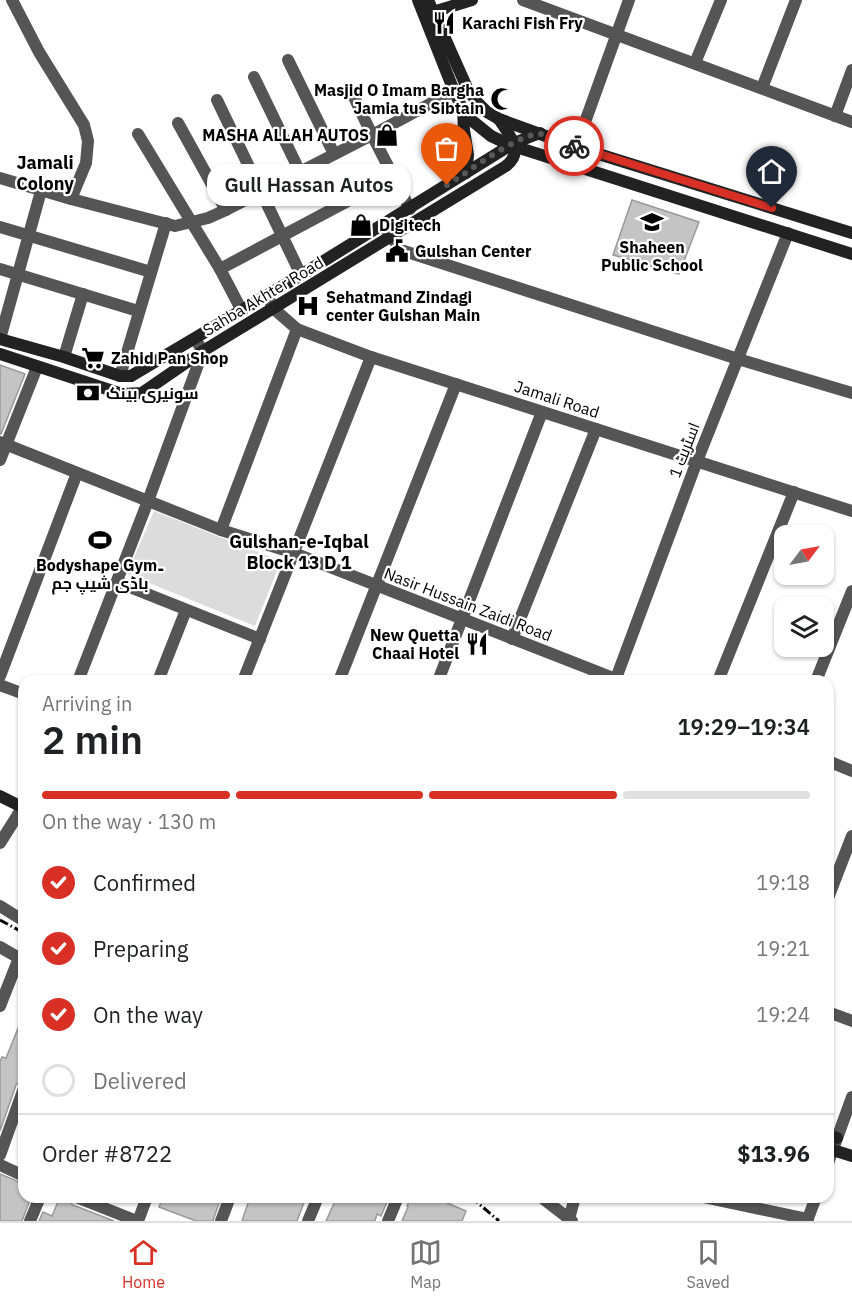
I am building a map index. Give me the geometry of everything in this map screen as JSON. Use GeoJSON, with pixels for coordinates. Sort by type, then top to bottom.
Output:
{"type":"FeatureCollection","features":[{"type":"Feature","properties":{"kind":"main road"},"geometry":{"type":"LineString","coordinates":[[418,0],[463,110],[470,119],[491,136],[852,254]]}},
{"type":"Feature","properties":{"kind":"main road"},"geometry":{"type":"LineString","coordinates":[[428,0],[468,90],[487,112],[499,119],[576,147],[852,233]]}},
{"type":"Feature","properties":{"kind":"main road"},"geometry":{"type":"LineString","coordinates":[[433,12],[472,0]]}},
{"type":"Feature","properties":{"kind":"main road"},"geometry":{"type":"LineString","coordinates":[[463,110],[468,155],[466,173]]}},
{"type":"Feature","properties":{"kind":"main road"},"geometry":{"type":"LineString","coordinates":[[499,119],[513,145]]}},
{"type":"Feature","properties":{"kind":"main road","name":"Sahba Akhter Road"},"geometry":{"type":"LineString","coordinates":[[120,376],[131,376],[301,276],[513,145],[540,134]]}},
{"type":"Feature","properties":{"kind":"main road","name":"Sahba Akhter Road"},"geometry":{"type":"LineString","coordinates":[[0,354],[122,394],[142,393],[203,351],[498,172],[514,159],[516,151],[513,145]]}},
{"type":"Feature","properties":{"kind":"main road"},"geometry":{"type":"LineString","coordinates":[[0,339],[120,376]]}},
{"type":"Feature","properties":{"kind":"main road"},"geometry":{"type":"LineString","coordinates":[[0,796],[18,804]]}},
{"type":"Feature","properties":{"kind":"main road"},"geometry":{"type":"LineString","coordinates":[[834,1142],[852,1156]]}},
{"type":"Feature","properties":{"kind":"street"},"geometry":{"type":"LineString","coordinates":[[12,0],[39,52],[84,124],[88,141],[86,163],[71,199]]}},
{"type":"Feature","properties":{"kind":"street"},"geometry":{"type":"LineString","coordinates":[[523,0],[852,122]]}},
{"type":"Feature","properties":{"kind":"street"},"geometry":{"type":"LineString","coordinates":[[576,147],[629,0]]}},
{"type":"Feature","properties":{"kind":"street"},"geometry":{"type":"LineString","coordinates":[[696,63],[721,0]]}},
{"type":"Feature","properties":{"kind":"street"},"geometry":{"type":"LineString","coordinates":[[762,88],[796,0]]}},
{"type":"Feature","properties":{"kind":"street"},"geometry":{"type":"LineString","coordinates":[[288,60],[334,154]]}},
{"type":"Feature","properties":{"kind":"street"},"geometry":{"type":"LineString","coordinates":[[835,116],[852,70]]}},
{"type":"Feature","properties":{"kind":"street"},"geometry":{"type":"LineString","coordinates":[[254,77],[300,172]]}},
{"type":"Feature","properties":{"kind":"street"},"geometry":{"type":"LineString","coordinates":[[0,178],[175,226],[208,218],[226,210],[454,91]]}},
{"type":"Feature","properties":{"kind":"street"},"geometry":{"type":"LineString","coordinates":[[353,95],[410,209]]}},
{"type":"Feature","properties":{"kind":"street"},"geometry":{"type":"LineString","coordinates":[[217,100],[301,276]]}},
{"type":"Feature","properties":{"kind":"street"},"geometry":{"type":"LineString","coordinates":[[178,123],[226,210]]}},
{"type":"Feature","properties":{"kind":"street"},"geometry":{"type":"LineString","coordinates":[[138,134],[192,222],[242,311]]}},
{"type":"Feature","properties":{"kind":"street"},"geometry":{"type":"LineString","coordinates":[[220,270],[393,177]]}},
{"type":"Feature","properties":{"kind":"street"},"geometry":{"type":"LineString","coordinates":[[0,339],[41,191]]}},
{"type":"Feature","properties":{"kind":"street"},"geometry":{"type":"LineString","coordinates":[[120,376],[166,224]]}},
{"type":"Feature","properties":{"kind":"street"},"geometry":{"type":"LineString","coordinates":[[383,226],[401,250],[738,359],[852,393]]}},
{"type":"Feature","properties":{"kind":"street"},"geometry":{"type":"LineString","coordinates":[[0,227],[151,272]]}},
{"type":"Feature","properties":{"kind":"street","name":"اسٹریٹ 1"},"geometry":{"type":"LineString","coordinates":[[619,675],[697,461],[788,233]]}},
{"type":"Feature","properties":{"kind":"street"},"geometry":{"type":"LineString","coordinates":[[0,269],[138,311]]}},
{"type":"Feature","properties":{"kind":"street"},"geometry":{"type":"LineString","coordinates":[[64,357],[83,294]]}},
{"type":"Feature","properties":{"kind":"street","name":"Jamali Road"},"geometry":{"type":"LineString","coordinates":[[267,296],[274,309],[297,329],[370,357],[852,511]]}},
{"type":"Feature","properties":{"kind":"street"},"geometry":{"type":"LineString","coordinates":[[221,530],[297,329]]}},
{"type":"Feature","properties":{"kind":"street"},"geometry":{"type":"LineString","coordinates":[[80,675],[203,351],[195,339]]}},
{"type":"Feature","properties":{"kind":"street"},"geometry":{"type":"LineString","coordinates":[[245,675],[370,357]]}},
{"type":"Feature","properties":{"kind":"street"},"geometry":{"type":"LineString","coordinates":[[0,460],[3,444],[37,367]]}},
{"type":"Feature","properties":{"kind":"street"},"geometry":{"type":"LineString","coordinates":[[341,675],[456,384]]}},
{"type":"Feature","properties":{"kind":"street"},"geometry":{"type":"LineString","coordinates":[[440,675],[542,412]]}},
{"type":"Feature","properties":{"kind":"street"},"geometry":{"type":"LineString","coordinates":[[512,639],[596,429]]}},
{"type":"Feature","properties":{"kind":"street","name":"Nasir Hussain Zaidi Road"},"geometry":{"type":"LineString","coordinates":[[3,444],[221,530],[294,553],[604,675]]}},
{"type":"Feature","properties":{"kind":"street"},"geometry":{"type":"LineString","coordinates":[[0,676],[77,473]]}},
{"type":"Feature","properties":{"kind":"street"},"geometry":{"type":"LineString","coordinates":[[720,675],[794,492]]}},
{"type":"Feature","properties":{"kind":"street"},"geometry":{"type":"LineString","coordinates":[[117,582],[260,639]]}},
{"type":"Feature","properties":{"kind":"street"},"geometry":{"type":"LineString","coordinates":[[818,675],[852,591]]}},
{"type":"Feature","properties":{"kind":"street"},"geometry":{"type":"LineString","coordinates":[[160,675],[186,610]]}},
{"type":"Feature","properties":{"kind":"street"},"geometry":{"type":"LineString","coordinates":[[0,685],[18,692]]}},
{"type":"Feature","properties":{"kind":"street"},"geometry":{"type":"LineString","coordinates":[[834,764],[852,771]]}},
{"type":"Feature","properties":{"kind":"street"},"geometry":{"type":"LineString","coordinates":[[0,843],[18,816]]}},
{"type":"Feature","properties":{"kind":"street"},"geometry":{"type":"LineString","coordinates":[[834,882],[852,836]]}},
{"type":"Feature","properties":{"kind":"street"},"geometry":{"type":"LineString","coordinates":[[0,906],[18,917]]}},
{"type":"Feature","properties":{"kind":"street"},"geometry":{"type":"LineString","coordinates":[[0,947],[18,957]]}},
{"type":"Feature","properties":{"kind":"street"},"geometry":{"type":"LineString","coordinates":[[0,1006],[18,961]]}},
{"type":"Feature","properties":{"kind":"street"},"geometry":{"type":"LineString","coordinates":[[834,1014],[852,1021]]}},
{"type":"Feature","properties":{"kind":"street"},"geometry":{"type":"LineString","coordinates":[[834,1136],[852,1096]]}},
{"type":"Feature","properties":{"kind":"street"},"geometry":{"type":"LineString","coordinates":[[0,1155],[18,1105]]}},
{"type":"Feature","properties":{"kind":"street"},"geometry":{"type":"LineString","coordinates":[[0,1165],[18,1173]]}},
{"type":"Feature","properties":{"kind":"street"},"geometry":{"type":"LineString","coordinates":[[30,1221],[38,1203]]}},
{"type":"Feature","properties":{"kind":"street"},"geometry":{"type":"LineString","coordinates":[[92,1203],[138,1221],[145,1203]]}},
{"type":"Feature","properties":{"kind":"street"},"geometry":{"type":"LineString","coordinates":[[221,1221],[228,1203]]}},
{"type":"Feature","properties":{"kind":"street"},"geometry":{"type":"LineString","coordinates":[[308,1221],[316,1203]]}},
{"type":"Feature","properties":{"kind":"street"},"geometry":{"type":"LineString","coordinates":[[388,1221],[396,1203]]}},
{"type":"Feature","properties":{"kind":"street"},"geometry":{"type":"LineString","coordinates":[[550,1203],[571,1220],[574,1203]]}},
{"type":"Feature","properties":{"kind":"street"},"geometry":{"type":"LineString","coordinates":[[730,1203],[807,1220],[814,1203]]}},
{"type":"Feature","properties":{"kind":"shaded area"},"geometry":{"type":"Polygon","coordinates":[[[154,511],[281,561],[255,626],[127,574],[154,511]]]}},
{"type":"Feature","properties":{"kind":"building","name":"Shaheen Public School"},"geometry":{"type":"Polygon","coordinates":[[[632,200],[699,222],[679,274],[613,255],[632,200]]]}},
{"type":"Feature","properties":{"kind":"building"},"geometry":{"type":"Polygon","coordinates":[[[0,365],[25,374],[1,434],[0,434],[0,365]]]}},
{"type":"Feature","properties":{"kind":"building"},"geometry":{"type":"Polygon","coordinates":[[[18,1028],[18,1083],[0,1131],[0,1062],[2,1057],[6,1058],[18,1028]]]}},
{"type":"Feature","properties":{"kind":"building"},"geometry":{"type":"Polygon","coordinates":[[[0,1174],[18,1182],[18,1203],[29,1203],[22,1221],[0,1221],[0,1174]]]}},
{"type":"Feature","properties":{"kind":"building"},"geometry":{"type":"Polygon","coordinates":[[[57,1203],[71,1203],[114,1221],[39,1221],[43,1212],[52,1216],[57,1203]]]}},
{"type":"Feature","properties":{"kind":"building"},"geometry":{"type":"Polygon","coordinates":[[[161,1203],[219,1203],[213,1221],[196,1221],[159,1207],[161,1203]]]}},
{"type":"Feature","properties":{"kind":"building"},"geometry":{"type":"Polygon","coordinates":[[[248,1203],[304,1203],[297,1221],[242,1221],[248,1203]]]}},
{"type":"Feature","properties":{"kind":"building"},"geometry":{"type":"Polygon","coordinates":[[[334,1203],[387,1203],[381,1216],[377,1214],[375,1221],[326,1221],[334,1203]]]}},
{"type":"Feature","properties":{"kind":"building"},"geometry":{"type":"Polygon","coordinates":[[[408,1203],[447,1203],[466,1211],[462,1221],[402,1221],[408,1203]]]}},
{"type":"Feature","properties":{"kind":"railway"},"geometry":{"type":"LineString","coordinates":[[0,920],[18,930]]}},
{"type":"Feature","properties":{"kind":"railway"},"geometry":{"type":"LineString","coordinates":[[478,1203],[499,1221]]}},
{"type":"Feature","properties":{"kind":"way so far"},"geometry":{"type":"LineString","coordinates":[[447,185],[525,138],[540,134],[574,146]]}},
{"type":"Feature","properties":{"kind":"place","name":"Karachi Fish Fry"},"geometry":{"type":"Point","coordinates":[444,23]}},
{"type":"Feature","properties":{"kind":"place","name":"Masjid O Imam Bargha Jamia tus Sibtain"},"geometry":{"type":"Point","coordinates":[502,99]}},
{"type":"Feature","properties":{"kind":"place","name":"MASHA ALLAH AUTOS"},"geometry":{"type":"Point","coordinates":[387,135]}},
{"type":"Feature","properties":{"kind":"place","name":"Gull Hassan Autos"},"geometry":{"type":"Point","coordinates":[447,185]}},
{"type":"Feature","properties":{"kind":"place","name":"Shaheen Public School"},"geometry":{"type":"Point","coordinates":[652,222]}},
{"type":"Feature","properties":{"kind":"place","name":"Digitech"},"geometry":{"type":"Point","coordinates":[361,225]}},
{"type":"Feature","properties":{"kind":"place","name":"Gulshan Center"},"geometry":{"type":"Point","coordinates":[397,251]}},
{"type":"Feature","properties":{"kind":"place","name":"Sehatmand Zindagi center Gulshan Main"},"geometry":{"type":"Point","coordinates":[308,306]}},
{"type":"Feature","properties":{"kind":"place","name":"Zahid Pan Shop"},"geometry":{"type":"Point","coordinates":[93,358]}},
{"type":"Feature","properties":{"kind":"place","name":"سونیری بینک"},"geometry":{"type":"Point","coordinates":[88,393]}},
{"type":"Feature","properties":{"kind":"place","name":"Bodyshape Gym۔ باڈی شیپ جم"},"geometry":{"type":"Point","coordinates":[100,540]}},
{"type":"Feature","properties":{"kind":"place","name":"New Quetta Chaai Hotel"},"geometry":{"type":"Point","coordinates":[477,644]}},
{"type":"Feature","properties":{"kind":"district","name":"Jamali Colony"},"geometry":{"type":"Point","coordinates":[45,174]}},
{"type":"Feature","properties":{"kind":"district","name":"Gulshan-e-Iqbal Block 13 D 1"},"geometry":{"type":"Point","coordinates":[299,552]}},
{"type":"Feature","properties":{"kind":"route"},"geometry":{"type":"LineString","coordinates":[[574,146],[772,208]]}}]}
